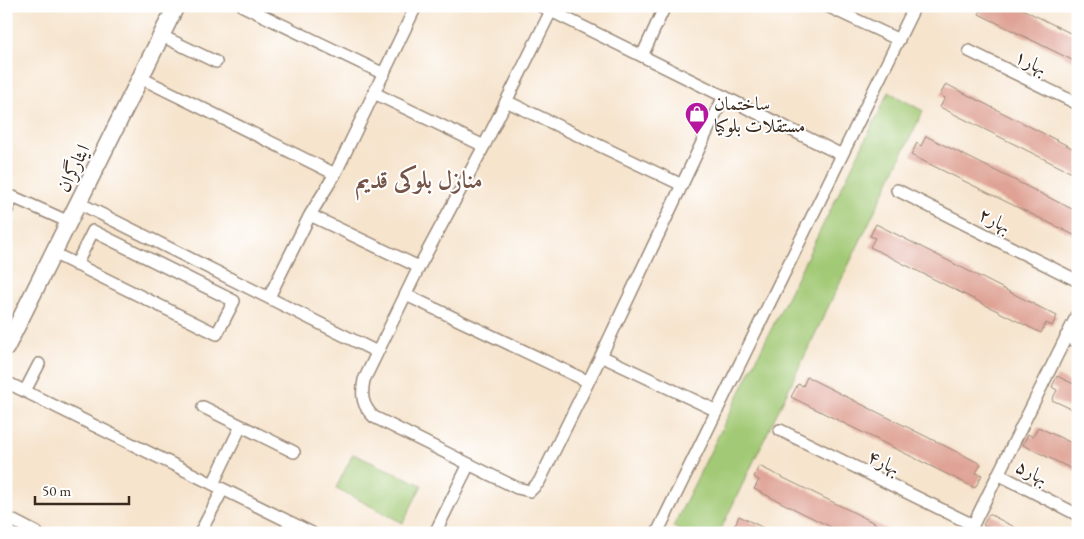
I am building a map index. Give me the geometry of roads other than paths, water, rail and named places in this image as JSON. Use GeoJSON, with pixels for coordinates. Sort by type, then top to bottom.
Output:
{"type":"FeatureCollection","features":[{"type":"Feature","properties":{"kind":"street","name":"ایثارگران"},"geometry":{"type":"LineString","coordinates":[[6,348],[176,6]]}},
{"type":"Feature","properties":{"kind":"street"},"geometry":{"type":"LineString","coordinates":[[243,6],[384,74]]}},
{"type":"Feature","properties":{"kind":"street"},"geometry":{"type":"LineString","coordinates":[[269,297],[310,215],[335,174],[416,6]]}},
{"type":"Feature","properties":{"kind":"street"},"geometry":{"type":"LineString","coordinates":[[642,56],[665,6]]}},
{"type":"Feature","properties":{"kind":"street"},"geometry":{"type":"LineString","coordinates":[[827,6],[899,40]]}},
{"type":"Feature","properties":{"kind":"street"},"geometry":{"type":"LineString","coordinates":[[657,533],[915,6]]}},
{"type":"Feature","properties":{"kind":"street"},"geometry":{"type":"LineString","coordinates":[[724,96],[601,356],[538,482],[530,491],[517,488],[374,417],[368,411],[363,402],[362,390],[364,380],[419,267],[484,146],[546,9],[724,96],[842,155]]}},
{"type":"Feature","properties":{"kind":"street"},"geometry":{"type":"LineString","coordinates":[[162,36],[216,62]]}},
{"type":"Feature","properties":{"kind":"street","name":"بهار۱"},"geometry":{"type":"LineString","coordinates":[[969,51],[1078,104]]}},
{"type":"Feature","properties":{"kind":"street"},"geometry":{"type":"LineString","coordinates":[[140,78],[335,174]]}},
{"type":"Feature","properties":{"kind":"street"},"geometry":{"type":"LineString","coordinates":[[374,93],[484,146]]}},
{"type":"Feature","properties":{"kind":"street"},"geometry":{"type":"LineString","coordinates":[[506,101],[682,185]]}},
{"type":"Feature","properties":{"kind":"street","name":"بهار۲"},"geometry":{"type":"LineString","coordinates":[[897,190],[1078,281]]}},
{"type":"Feature","properties":{"kind":"street"},"geometry":{"type":"LineString","coordinates":[[6,212],[10,199],[69,222]]}},
{"type":"Feature","properties":{"kind":"street"},"geometry":{"type":"LineString","coordinates":[[78,203],[377,352]]}},
{"type":"Feature","properties":{"kind":"street"},"geometry":{"type":"LineString","coordinates":[[310,215],[419,267]]}},
{"type":"Feature","properties":{"kind":"street"},"geometry":{"type":"LineString","coordinates":[[53,254],[217,334],[234,301],[93,231],[76,265]]}},
{"type":"Feature","properties":{"kind":"street"},"geometry":{"type":"LineString","coordinates":[[406,296],[587,382]]}},
{"type":"Feature","properties":{"kind":"street"},"geometry":{"type":"LineString","coordinates":[[971,529],[1078,312]]}},
{"type":"Feature","properties":{"kind":"street"},"geometry":{"type":"LineString","coordinates":[[1066,336],[1078,342]]}},
{"type":"Feature","properties":{"kind":"street"},"geometry":{"type":"LineString","coordinates":[[601,356],[717,411]]}},
{"type":"Feature","properties":{"kind":"street"},"geometry":{"type":"LineString","coordinates":[[25,391],[39,364]]}},
{"type":"Feature","properties":{"kind":"street"},"geometry":{"type":"LineString","coordinates":[[6,382],[312,533]]}},
{"type":"Feature","properties":{"kind":"street"},"geometry":{"type":"LineString","coordinates":[[203,407],[294,452]]}},
{"type":"Feature","properties":{"kind":"street"},"geometry":{"type":"LineString","coordinates":[[200,533],[241,426]]}},
{"type":"Feature","properties":{"kind":"street","name":"بهار۴"},"geometry":{"type":"LineString","coordinates":[[780,430],[971,529]]}},
{"type":"Feature","properties":{"kind":"street"},"geometry":{"type":"LineString","coordinates":[[435,533],[469,464]]}},
{"type":"Feature","properties":{"kind":"street","name":"بهار۵"},"geometry":{"type":"LineString","coordinates":[[998,474],[1078,514]]}},
{"type":"Feature","properties":{"kind":"street"},"geometry":{"type":"LineString","coordinates":[[6,517],[37,533]]}},
{"type":"Feature","properties":{"kind":"place","name":"ساختمان مستقلات بلوکیا"},"geometry":{"type":"Point","coordinates":[697,135]}},
{"type":"Feature","properties":{"kind":"district","name":"منازل بلوکی قدیم"},"geometry":{"type":"Point","coordinates":[419,179]}}]}
